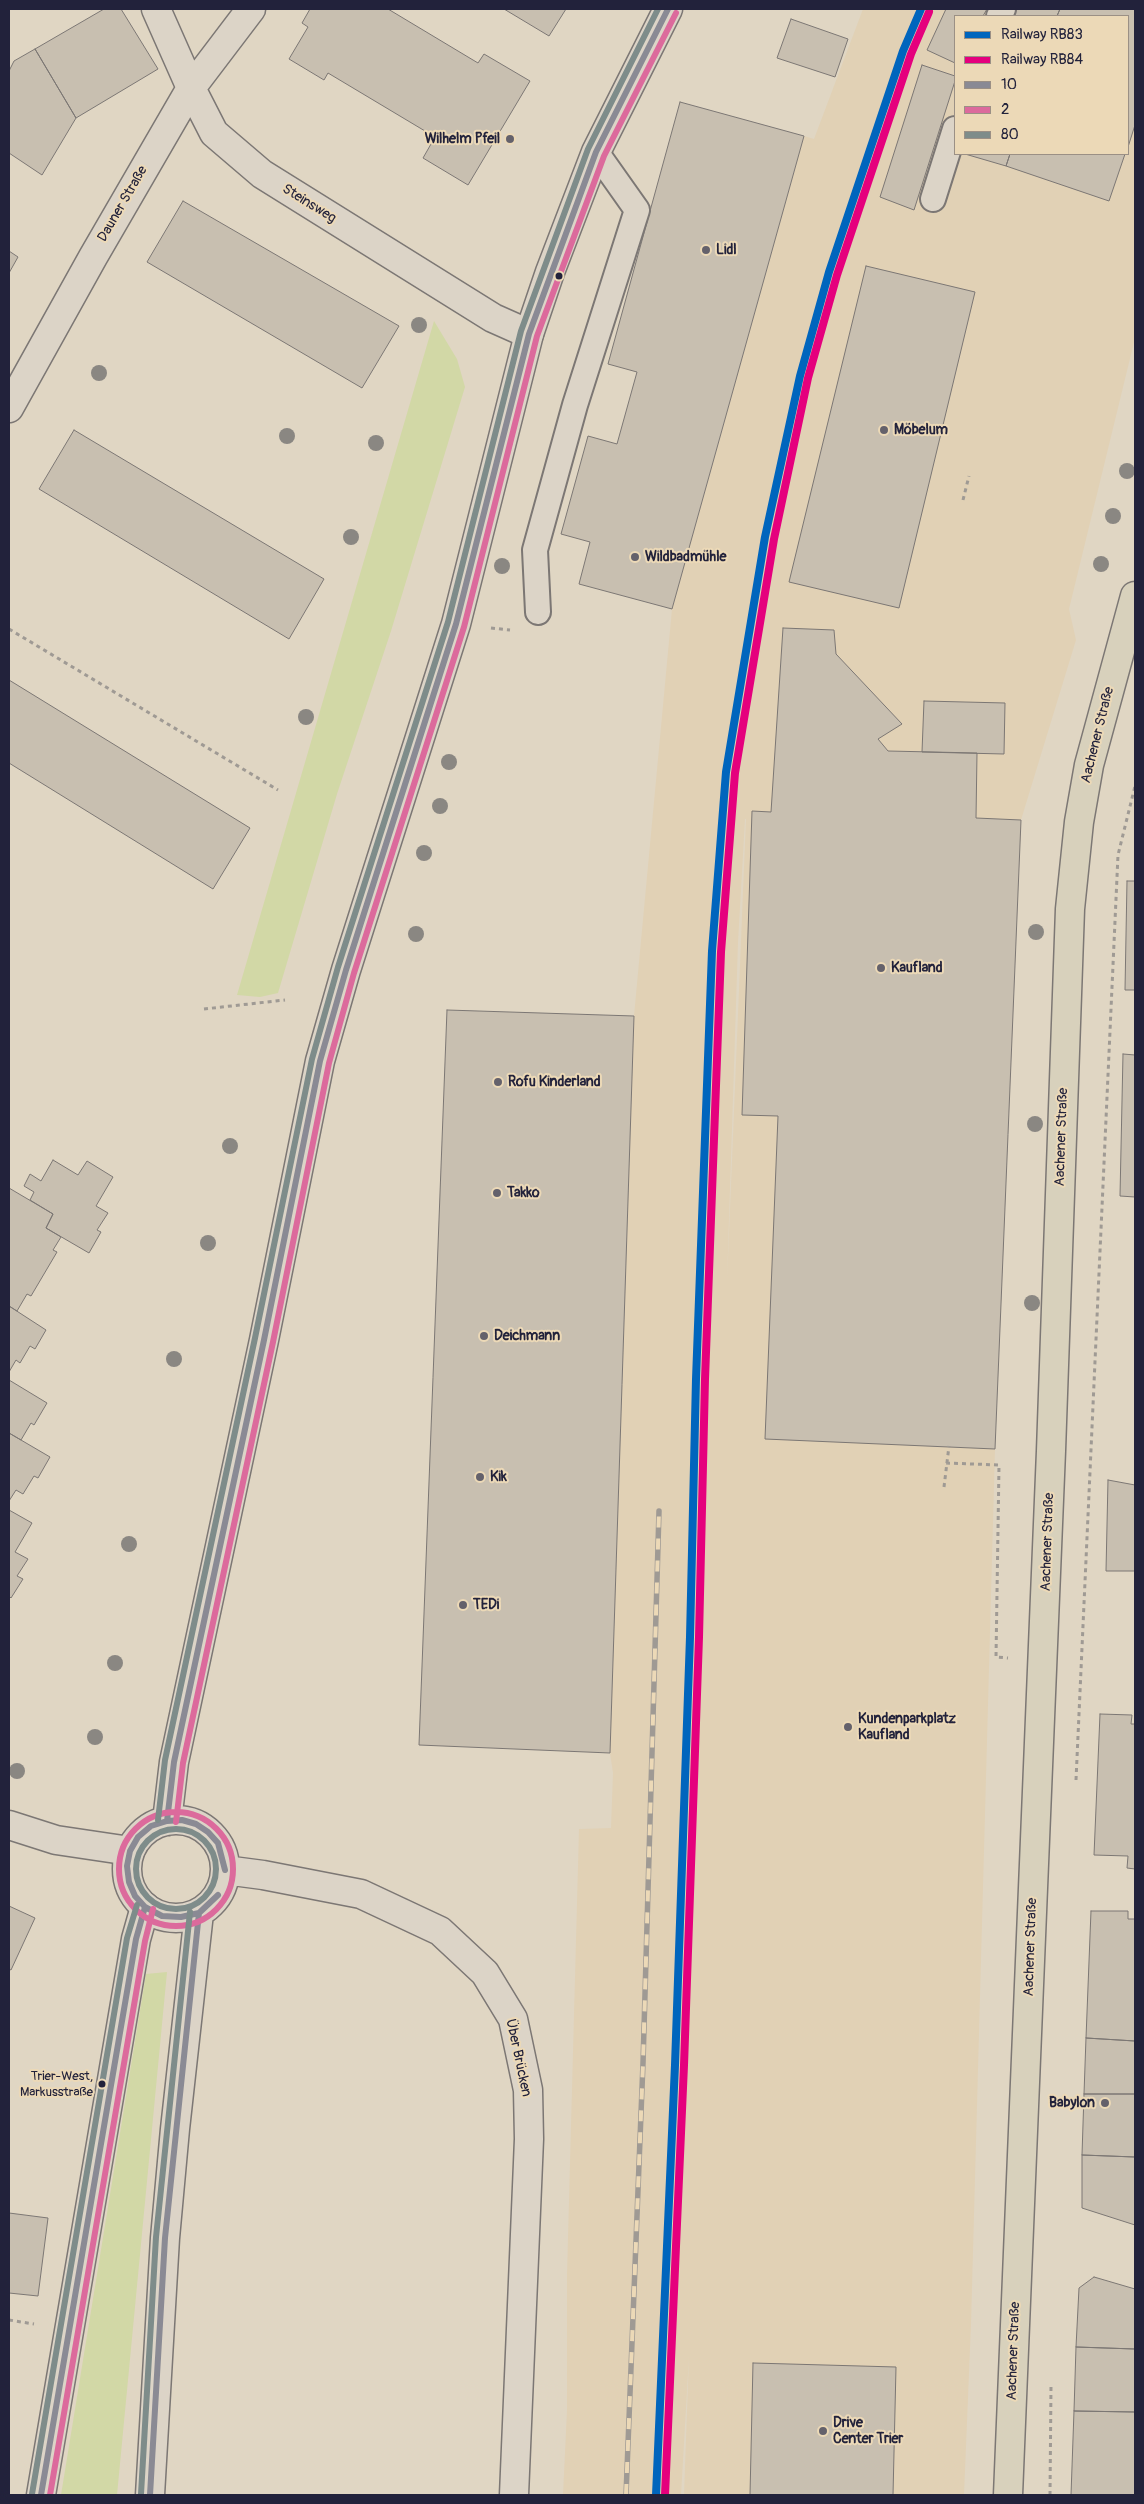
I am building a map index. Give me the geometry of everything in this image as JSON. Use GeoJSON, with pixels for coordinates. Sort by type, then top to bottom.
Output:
{"type":"FeatureCollection","features":[{"type":"Feature","properties":{"kind":"main road","name":"Aachener Straße"},"geometry":{"type":"LineString","coordinates":[[1008,2495],[1051,1450],[1070,909],[1079,822],[1089,765],[1135,596]]}},
{"type":"Feature","properties":{"kind":"street","name":"Steinsweg"},"geometry":{"type":"LineString","coordinates":[[156,9],[191,88],[214,132],[262,174],[493,318],[529,334]]}},
{"type":"Feature","properties":{"kind":"street","name":"Dauner Straße"},"geometry":{"type":"LineString","coordinates":[[9,408],[93,257],[191,88],[251,9]]}},
{"type":"Feature","properties":{"kind":"street"},"geometry":{"type":"LineString","coordinates":[[167,1821],[174,1762],[264,1340],[320,1061],[346,970],[456,624],[529,334],[550,272],[596,152],[668,9]]}},
{"type":"Feature","properties":{"kind":"street"},"geometry":{"type":"LineString","coordinates":[[182,1820],[196,1824],[218,1842],[223,1856],[225,1870],[223,1883],[218,1895],[199,1912],[181,1917],[162,1916],[146,1907],[135,1896],[129,1882],[127,1866],[130,1851],[138,1837],[151,1826],[167,1821],[182,1820]]}},
{"type":"Feature","properties":{"kind":"street"},"geometry":{"type":"LineString","coordinates":[[9,1825],[56,1840],[130,1851]]}},
{"type":"Feature","properties":{"kind":"street","name":"Über Brücken"},"geometry":{"type":"LineString","coordinates":[[225,1870],[264,1875],[361,1894],[440,1931],[485,1973],[513,2019],[528,2090],[529,2139],[514,2495]]}},
{"type":"Feature","properties":{"kind":"street"},"geometry":{"type":"LineString","coordinates":[[41,2495],[136,1939],[146,1907]]}},
{"type":"Feature","properties":{"kind":"street"},"geometry":{"type":"LineString","coordinates":[[150,2495],[165,2238],[174,2129],[199,1912]]}},
{"type":"Feature","properties":{"kind":"lane"},"geometry":{"type":"LineString","coordinates":[[933,199],[954,132]]}},
{"type":"Feature","properties":{"kind":"lane"},"geometry":{"type":"LineString","coordinates":[[538,612],[535,550],[575,405],[637,210],[596,152]]}},
{"type":"Feature","properties":{"kind":"path"},"geometry":{"type":"LineString","coordinates":[[963,500],[969,476]]}},
{"type":"Feature","properties":{"kind":"path"},"geometry":{"type":"LineString","coordinates":[[9,629],[278,790]]}},
{"type":"Feature","properties":{"kind":"path"},"geometry":{"type":"LineString","coordinates":[[1075,1790],[1118,855],[1135,786]]}},
{"type":"Feature","properties":{"kind":"path"},"geometry":{"type":"LineString","coordinates":[[204,1009],[285,1000]]}},
{"type":"Feature","properties":{"kind":"path"},"geometry":{"type":"LineString","coordinates":[[944,1487],[949,1446]]}},
{"type":"Feature","properties":{"kind":"path"},"geometry":{"type":"LineString","coordinates":[[946,1464],[999,1465],[996,1657],[1009,1658]]}},
{"type":"Feature","properties":{"kind":"path"},"geometry":{"type":"LineString","coordinates":[[1050,2495],[1051,2376]]}},
{"type":"Feature","properties":{"kind":"shaded area"},"geometry":{"type":"Polygon","coordinates":[[[863,9],[1135,9],[1135,338],[1069,609],[1076,640],[1021,820],[995,1449],[971,2324],[964,2495],[684,2495],[689,2356],[681,2495],[563,2495],[567,2411],[567,2275],[579,1829],[611,1828],[613,1773],[610,1753],[634,1016],[672,609],[804,136],[814,139],[863,9]],[[746,819],[738,942],[727,1282],[746,819]]]}},
{"type":"Feature","properties":{"kind":"green space"},"geometry":{"type":"Polygon","coordinates":[[[434,321],[457,359],[465,387],[391,631],[337,794],[278,993],[260,997],[237,995],[434,321]]]}},
{"type":"Feature","properties":{"kind":"green space"},"geometry":{"type":"Polygon","coordinates":[[[167,1972],[117,2495],[61,2495],[146,1974],[167,1972]]]}},
{"type":"Feature","properties":{"kind":"building"},"geometry":{"type":"Polygon","coordinates":[[[104,9],[121,9],[158,69],[76,118],[35,49],[104,9]]]}},
{"type":"Feature","properties":{"kind":"building"},"geometry":{"type":"Polygon","coordinates":[[[310,9],[388,9],[478,63],[484,54],[530,81],[468,185],[423,158],[435,137],[328,73],[324,80],[289,59],[308,27],[302,23],[310,9]]]}},
{"type":"Feature","properties":{"kind":"building"},"geometry":{"type":"Polygon","coordinates":[[[504,9],[566,9],[549,36],[504,9]]]}},
{"type":"Feature","properties":{"kind":"building"},"geometry":{"type":"Polygon","coordinates":[[[946,9],[987,9],[984,15],[954,15],[954,63],[927,50],[946,9]]]}},
{"type":"Feature","properties":{"kind":"building"},"geometry":{"type":"Polygon","coordinates":[[[1017,9],[1060,9],[1057,15],[1014,15],[1017,9]]]}},
{"type":"Feature","properties":{"kind":"building"},"geometry":{"type":"Polygon","coordinates":[[[1060,9],[1135,9],[1135,125],[1129,144],[1129,15],[1057,15],[1060,9]]]}},
{"type":"Feature","properties":{"kind":"building"},"geometry":{"type":"Polygon","coordinates":[[[791,19],[848,39],[835,77],[777,58],[791,19]]]}},
{"type":"Feature","properties":{"kind":"building"},"geometry":{"type":"Polygon","coordinates":[[[35,49],[76,118],[42,175],[9,153],[9,71],[14,61],[35,49]]]}},
{"type":"Feature","properties":{"kind":"building"},"geometry":{"type":"Polygon","coordinates":[[[922,65],[954,76],[954,84],[914,210],[880,197],[922,65]]]}},
{"type":"Feature","properties":{"kind":"building","name":"Lidl"},"geometry":{"type":"Polygon","coordinates":[[[680,102],[804,136],[672,609],[579,584],[590,542],[561,534],[588,436],[617,444],[637,372],[608,364],[680,102]]]}},
{"type":"Feature","properties":{"kind":"building"},"geometry":{"type":"Polygon","coordinates":[[[968,155],[1010,155],[1006,166],[968,155]]]}},
{"type":"Feature","properties":{"kind":"building"},"geometry":{"type":"Polygon","coordinates":[[[1010,155],[1125,155],[1109,201],[1006,166],[1010,155]]]}},
{"type":"Feature","properties":{"kind":"building"},"geometry":{"type":"Polygon","coordinates":[[[183,201],[399,326],[362,388],[147,262],[183,201]]]}},
{"type":"Feature","properties":{"kind":"building"},"geometry":{"type":"Polygon","coordinates":[[[9,251],[18,257],[9,273],[9,251]]]}},
{"type":"Feature","properties":{"kind":"building","name":"Möbelum"},"geometry":{"type":"Polygon","coordinates":[[[866,266],[975,292],[899,608],[789,582],[866,266]]]}},
{"type":"Feature","properties":{"kind":"building"},"geometry":{"type":"Polygon","coordinates":[[[74,430],[324,579],[289,639],[39,489],[74,430]]]}},
{"type":"Feature","properties":{"kind":"building","name":"Kaufland"},"geometry":{"type":"Polygon","coordinates":[[[783,628],[834,630],[836,654],[902,724],[878,739],[888,751],[977,753],[976,818],[1021,820],[995,1449],[765,1439],[778,1116],[742,1115],[752,811],[771,812],[783,628]]]}},
{"type":"Feature","properties":{"kind":"building"},"geometry":{"type":"Polygon","coordinates":[[[9,680],[250,828],[213,889],[9,763],[9,680]]]}},
{"type":"Feature","properties":{"kind":"building"},"geometry":{"type":"Polygon","coordinates":[[[924,701],[1005,703],[1004,754],[922,752],[924,701]]]}},
{"type":"Feature","properties":{"kind":"building"},"geometry":{"type":"Polygon","coordinates":[[[1127,881],[1135,881],[1135,990],[1125,990],[1127,881]]]}},
{"type":"Feature","properties":{"kind":"building"},"geometry":{"type":"Polygon","coordinates":[[[447,1010],[634,1016],[610,1753],[419,1745],[447,1010]]]}},
{"type":"Feature","properties":{"kind":"building"},"geometry":{"type":"Polygon","coordinates":[[[1123,1054],[1135,1055],[1135,1197],[1120,1196],[1123,1054]]]}},
{"type":"Feature","properties":{"kind":"building"},"geometry":{"type":"Polygon","coordinates":[[[53,1160],[78,1175],[87,1161],[113,1177],[96,1206],[108,1213],[97,1230],[101,1232],[89,1253],[46,1228],[53,1214],[30,1200],[34,1192],[24,1186],[30,1174],[41,1181],[53,1160]]]}},
{"type":"Feature","properties":{"kind":"building"},"geometry":{"type":"Polygon","coordinates":[[[9,1188],[53,1214],[46,1228],[61,1237],[53,1250],[57,1252],[31,1296],[27,1294],[17,1311],[9,1306],[9,1188]]]}},
{"type":"Feature","properties":{"kind":"building"},"geometry":{"type":"Polygon","coordinates":[[[9,1306],[46,1330],[35,1349],[30,1346],[20,1363],[16,1360],[9,1372],[9,1306]]]}},
{"type":"Feature","properties":{"kind":"building"},"geometry":{"type":"Polygon","coordinates":[[[9,1380],[47,1403],[34,1425],[31,1423],[21,1440],[9,1433],[9,1380]]]}},
{"type":"Feature","properties":{"kind":"building"},"geometry":{"type":"Polygon","coordinates":[[[9,1433],[50,1457],[38,1478],[34,1476],[23,1494],[16,1490],[9,1501],[9,1433]]]}},
{"type":"Feature","properties":{"kind":"building"},"geometry":{"type":"Polygon","coordinates":[[[1108,1480],[1135,1485],[1135,1571],[1106,1571],[1108,1480]]]}},
{"type":"Feature","properties":{"kind":"building"},"geometry":{"type":"Polygon","coordinates":[[[9,1510],[32,1523],[15,1552],[28,1559],[17,1576],[23,1579],[11,1598],[9,1596],[9,1510]]]}},
{"type":"Feature","properties":{"kind":"building"},"geometry":{"type":"Polygon","coordinates":[[[1100,1714],[1132,1715],[1131,1724],[1135,1724],[1135,1869],[1127,1868],[1128,1856],[1094,1855],[1100,1714]]]}},
{"type":"Feature","properties":{"kind":"building"},"geometry":{"type":"Polygon","coordinates":[[[9,1906],[35,1918],[11,1970],[9,1969],[9,1906]]]}},
{"type":"Feature","properties":{"kind":"building"},"geometry":{"type":"Polygon","coordinates":[[[1091,1911],[1128,1911],[1128,1919],[1135,1919],[1135,2041],[1086,2038],[1091,1911]]]}},
{"type":"Feature","properties":{"kind":"building"},"geometry":{"type":"Polygon","coordinates":[[[1086,2038],[1135,2041],[1135,2094],[1084,2094],[1086,2038]]]}},
{"type":"Feature","properties":{"kind":"building"},"geometry":{"type":"Polygon","coordinates":[[[1084,2094],[1135,2094],[1135,2157],[1082,2155],[1084,2094]]]}},
{"type":"Feature","properties":{"kind":"building"},"geometry":{"type":"Polygon","coordinates":[[[1082,2155],[1135,2157],[1135,2225],[1082,2208],[1082,2155]]]}},
{"type":"Feature","properties":{"kind":"building"},"geometry":{"type":"Polygon","coordinates":[[[9,2213],[48,2218],[38,2296],[9,2293],[9,2213]]]}},
{"type":"Feature","properties":{"kind":"building"},"geometry":{"type":"Polygon","coordinates":[[[1094,2277],[1135,2289],[1135,2349],[1076,2347],[1079,2288],[1094,2277]]]}},
{"type":"Feature","properties":{"kind":"building"},"geometry":{"type":"Polygon","coordinates":[[[1076,2347],[1135,2349],[1135,2412],[1074,2411],[1076,2347]]]}},
{"type":"Feature","properties":{"kind":"building","name":"Drive Center Trier"},"geometry":{"type":"Polygon","coordinates":[[[753,2363],[896,2367],[893,2495],[750,2495],[753,2363]]]}},
{"type":"Feature","properties":{"kind":"building"},"geometry":{"type":"Polygon","coordinates":[[[1074,2411],[1135,2412],[1135,2495],[1071,2495],[1074,2411]]]}},
{"type":"Feature","properties":{"kind":"railway"},"geometry":{"type":"LineString","coordinates":[[626,2495],[643,2063],[659,1511]]}},
{"type":"Feature","properties":{"kind":"rail line","name":"RB83"},"geometry":{"type":"LineString","coordinates":[[656,2495],[675,2065],[690,1637],[696,1379],[712,951],[726,772],[765,537],[800,376],[829,272],[903,51],[921,9]]}},
{"type":"Feature","properties":{"kind":"rail line","name":"RB84"},"geometry":{"type":"LineString","coordinates":[[665,2495],[684,2065],[699,1637],[705,1379],[721,952],[735,773],[774,539],[808,378],[837,275],[911,54],[929,12]]}},
{"type":"Feature","properties":{"kind":"transit line","name":"80"},"geometry":{"type":"LineString","coordinates":[[158,1820],[165,1760],[312,1059],[338,967],[448,622],[521,331],[588,149],[658,9]]}},
{"type":"Feature","properties":{"kind":"transit line","name":"10"},"geometry":{"type":"LineString","coordinates":[[167,1821],[174,1762],[264,1340],[320,1061],[346,970],[456,624],[529,334],[596,152],[668,9]]}},
{"type":"Feature","properties":{"kind":"transit line","name":"2"},"geometry":{"type":"LineString","coordinates":[[176,1822],[183,1763],[273,1342],[329,1063],[354,973],[464,627],[537,336],[604,156],[676,13]]}},
{"type":"Feature","properties":{"kind":"transit line","name":"2"},"geometry":{"type":"LineString","coordinates":[[176,1812],[198,1816],[217,1828],[229,1847],[233,1869],[229,1891],[217,1910],[198,1922],[176,1926],[154,1922],[135,1910],[123,1891],[119,1869],[123,1847],[135,1828],[154,1816],[176,1812]]}},
{"type":"Feature","properties":{"kind":"transit line","name":"10"},"geometry":{"type":"LineString","coordinates":[[218,1895],[199,1913],[181,1917],[162,1916],[145,1907],[135,1896],[129,1882],[127,1866],[130,1851],[138,1837],[151,1826],[167,1821],[182,1820],[196,1824],[208,1832],[218,1843],[225,1870]]}},
{"type":"Feature","properties":{"kind":"transit line","name":"80"},"geometry":{"type":"LineString","coordinates":[[176,1829],[191,1832],[204,1841],[213,1854],[216,1869],[213,1884],[204,1897],[191,1906],[176,1909],[161,1906],[148,1897],[139,1884],[136,1869],[139,1854],[148,1841],[161,1832],[176,1829]]}},
{"type":"Feature","properties":{"kind":"transit line","name":"80"},"geometry":{"type":"LineString","coordinates":[[32,2494],[127,1938],[137,1905]]}},
{"type":"Feature","properties":{"kind":"transit line","name":"10"},"geometry":{"type":"LineString","coordinates":[[41,2495],[136,1939],[145,1907]]}},
{"type":"Feature","properties":{"kind":"transit line","name":"2"},"geometry":{"type":"LineString","coordinates":[[50,2495],[145,1941],[153,1909]]}},
{"type":"Feature","properties":{"kind":"transit line","name":"80"},"geometry":{"type":"LineString","coordinates":[[141,2494],[156,2237],[190,1912]]}},
{"type":"Feature","properties":{"kind":"transit line","name":"10"},"geometry":{"type":"LineString","coordinates":[[150,2495],[165,2238],[199,1913]]}},
{"type":"Feature","properties":{"kind":"place","name":"Wilhelm Pfeil"},"geometry":{"type":"Point","coordinates":[510,139]}},
{"type":"Feature","properties":{"kind":"place","name":"Lidl"},"geometry":{"type":"Point","coordinates":[706,250]}},
{"type":"Feature","properties":{"kind":"place","name":"Möbelum"},"geometry":{"type":"Point","coordinates":[884,430]}},
{"type":"Feature","properties":{"kind":"place","name":"Wildbadmühle"},"geometry":{"type":"Point","coordinates":[635,557]}},
{"type":"Feature","properties":{"kind":"place","name":"Kaufland"},"geometry":{"type":"Point","coordinates":[881,968]}},
{"type":"Feature","properties":{"kind":"place","name":"Rofu Kinderland"},"geometry":{"type":"Point","coordinates":[498,1082]}},
{"type":"Feature","properties":{"kind":"place","name":"Takko"},"geometry":{"type":"Point","coordinates":[497,1193]}},
{"type":"Feature","properties":{"kind":"place","name":"Deichmann"},"geometry":{"type":"Point","coordinates":[484,1336]}},
{"type":"Feature","properties":{"kind":"place","name":"Kik"},"geometry":{"type":"Point","coordinates":[480,1477]}},
{"type":"Feature","properties":{"kind":"place","name":"TEDi"},"geometry":{"type":"Point","coordinates":[463,1605]}},
{"type":"Feature","properties":{"kind":"place","name":"Kundenparkplatz Kaufland"},"geometry":{"type":"Point","coordinates":[848,1727]}},
{"type":"Feature","properties":{"kind":"place","name":"Trier-West, Markusstraße"},"geometry":{"type":"Point","coordinates":[102,2084]}},
{"type":"Feature","properties":{"kind":"place","name":"Babylon"},"geometry":{"type":"Point","coordinates":[1105,2103]}},
{"type":"Feature","properties":{"kind":"place","name":"Drive Center Trier"},"geometry":{"type":"Point","coordinates":[823,2431]}}]}
